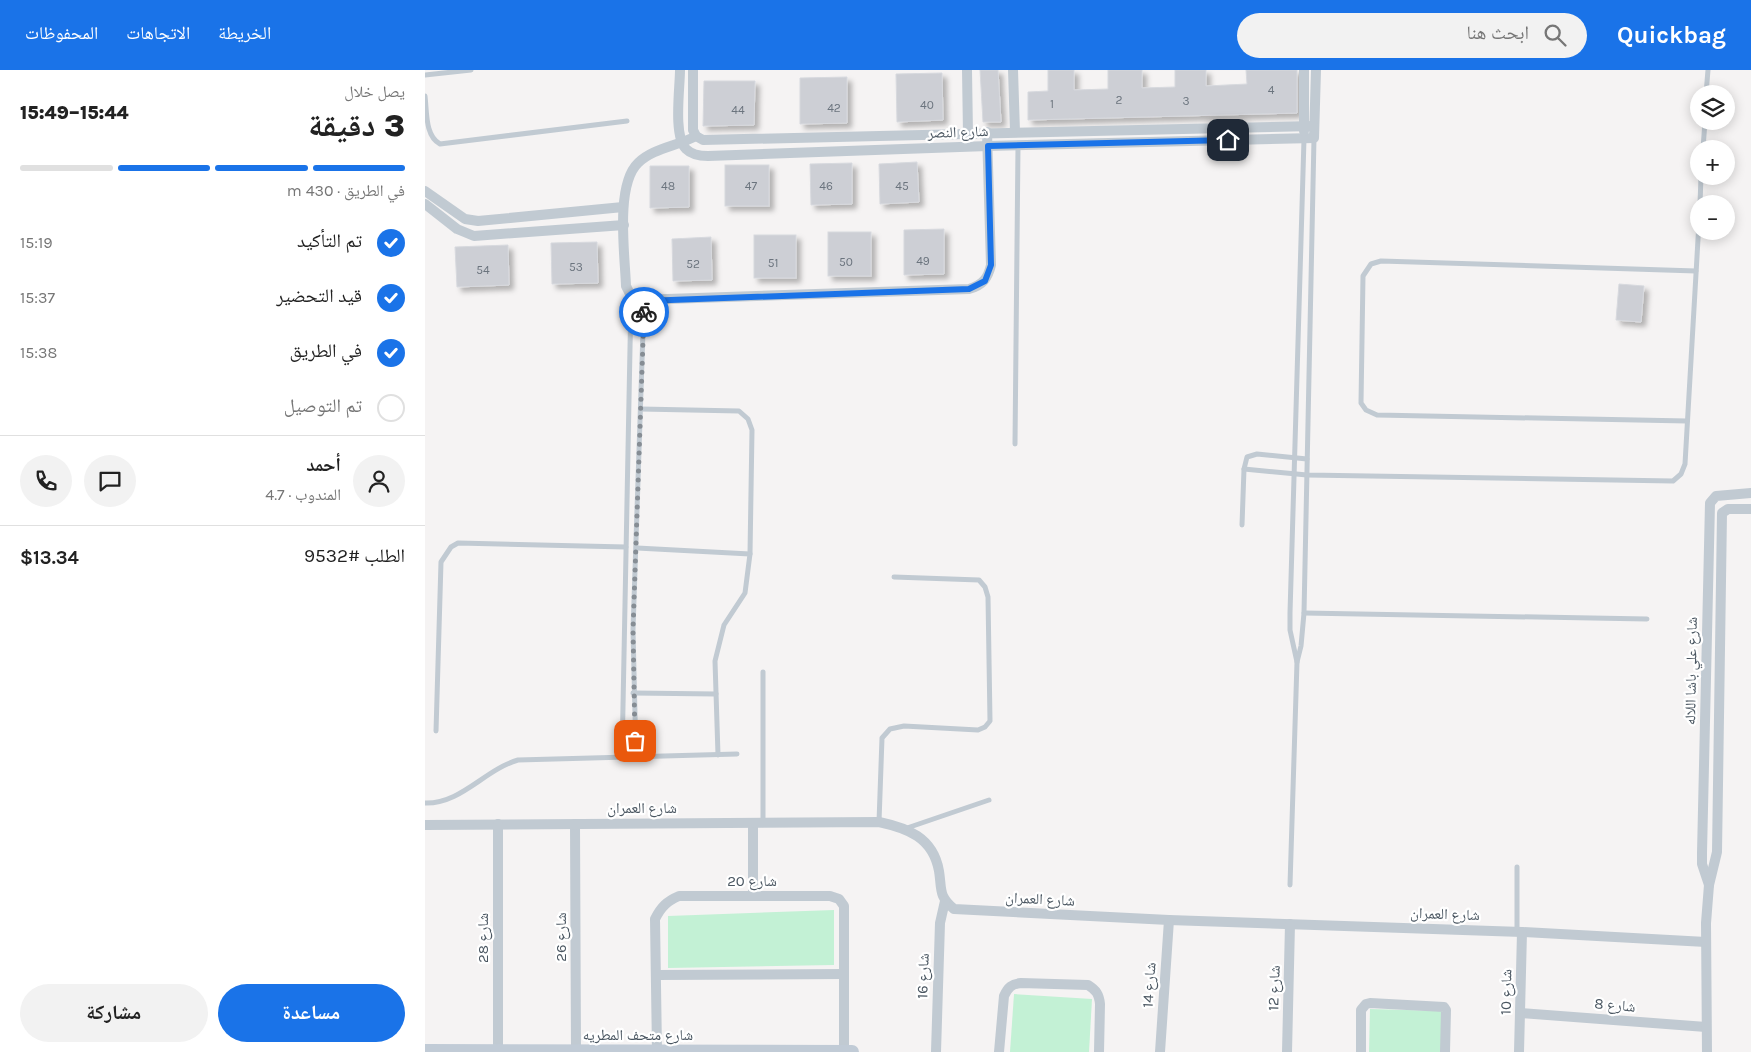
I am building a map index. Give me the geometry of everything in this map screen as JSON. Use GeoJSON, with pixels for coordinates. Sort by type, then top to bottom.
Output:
{"type":"FeatureCollection","features":[{"type":"Feature","properties":{"kind":"street"},"geometry":{"type":"LineString","coordinates":[[680,70],[679,128],[682,144]]}},
{"type":"Feature","properties":{"kind":"street"},"geometry":{"type":"LineString","coordinates":[[693,70],[693,130],[696,136],[682,144],[658,150],[637,163],[630,174],[623,207],[626,286],[631,296],[644,301],[969,289],[978,287],[985,281],[991,265],[987,132]]}},
{"type":"Feature","properties":{"kind":"street"},"geometry":{"type":"LineString","coordinates":[[967,70],[968,134]]}},
{"type":"Feature","properties":{"kind":"street"},"geometry":{"type":"LineString","coordinates":[[1013,70],[1015,132]]}},
{"type":"Feature","properties":{"kind":"street"},"geometry":{"type":"LineString","coordinates":[[1304,70],[1309,138]]}},
{"type":"Feature","properties":{"kind":"street"},"geometry":{"type":"LineString","coordinates":[[1309,126],[1316,70]]}},
{"type":"Feature","properties":{"kind":"street","name":"شارع النصر"},"geometry":{"type":"LineString","coordinates":[[696,136],[710,140],[987,132],[1309,126]]}},
{"type":"Feature","properties":{"kind":"street","name":"شارع النصر"},"geometry":{"type":"LineString","coordinates":[[682,144],[693,154],[709,156],[1018,145],[1309,138]]}},
{"type":"Feature","properties":{"kind":"street"},"geometry":{"type":"LineString","coordinates":[[425,191],[465,219],[478,221],[623,207]]}},
{"type":"Feature","properties":{"kind":"street"},"geometry":{"type":"LineString","coordinates":[[425,204],[457,229],[474,236],[625,224]]}},
{"type":"Feature","properties":{"kind":"street","name":"شارع علي باشا اللاله"},"geometry":{"type":"LineString","coordinates":[[1709,884],[1702,864],[1701,853],[1710,503],[1716,496],[1751,494]]}},
{"type":"Feature","properties":{"kind":"street","name":"شارع علي باشا اللاله"},"geometry":{"type":"LineString","coordinates":[[1707,1052],[1706,942],[1709,884],[1717,852],[1721,513],[1727,509],[1751,509]]}},
{"type":"Feature","properties":{"kind":"street","name":"شارع العمران"},"geometry":{"type":"LineString","coordinates":[[425,825],[879,822],[907,828],[921,839],[932,852],[939,869],[940,890],[945,901],[954,909],[966,911],[1520,932],[1706,942]]}},
{"type":"Feature","properties":{"kind":"street"},"geometry":{"type":"LineString","coordinates":[[753,896],[758,823]]}},
{"type":"Feature","properties":{"kind":"street","name":"شارع 28"},"geometry":{"type":"LineString","coordinates":[[498,824],[498,1051]]}},
{"type":"Feature","properties":{"kind":"street","name":"شارع 26"},"geometry":{"type":"LineString","coordinates":[[575,824],[576,1051]]}},
{"type":"Feature","properties":{"kind":"street","name":"شارع 20"},"geometry":{"type":"LineString","coordinates":[[655,1052],[655,919],[660,909],[668,901],[679,896],[831,896],[839,900],[844,906],[844,1051]]}},
{"type":"Feature","properties":{"kind":"street","name":"شارع 16"},"geometry":{"type":"LineString","coordinates":[[936,1052],[940,923],[945,901]]}},
{"type":"Feature","properties":{"kind":"street","name":"شارع 14"},"geometry":{"type":"LineString","coordinates":[[1160,1052],[1169,920]]}},
{"type":"Feature","properties":{"kind":"street","name":"شارع 12"},"geometry":{"type":"LineString","coordinates":[[1287,1052],[1290,924]]}},
{"type":"Feature","properties":{"kind":"street","name":"شارع 10"},"geometry":{"type":"LineString","coordinates":[[1519,1052],[1521,1013],[1520,932]]}},
{"type":"Feature","properties":{"kind":"street"},"geometry":{"type":"LineString","coordinates":[[656,975],[845,974]]}},
{"type":"Feature","properties":{"kind":"street"},"geometry":{"type":"LineString","coordinates":[[999,1052],[1004,996],[1007,988],[1013,984],[1021,983],[1088,985],[1095,989],[1099,996],[1100,1004],[1099,1052]]}},
{"type":"Feature","properties":{"kind":"street"},"geometry":{"type":"LineString","coordinates":[[1361,1052],[1361,1010],[1366,1004],[1370,1003],[1444,1007],[1446,1010],[1445,1052]]}},
{"type":"Feature","properties":{"kind":"street","name":"شارع 8"},"geometry":{"type":"LineString","coordinates":[[1521,1013],[1706,1027]]}},
{"type":"Feature","properties":{"kind":"street","name":"شارع متحف المطريه"},"geometry":{"type":"LineString","coordinates":[[425,1051],[851,1052]]}},
{"type":"Feature","properties":{"kind":"lane"},"geometry":{"type":"LineString","coordinates":[[425,75],[471,70]]}},
{"type":"Feature","properties":{"kind":"lane"},"geometry":{"type":"LineString","coordinates":[[1707,85],[1708,70]]}},
{"type":"Feature","properties":{"kind":"lane"},"geometry":{"type":"LineString","coordinates":[[425,96],[429,135],[433,141],[440,144],[627,121]]}},
{"type":"Feature","properties":{"kind":"lane"},"geometry":{"type":"LineString","coordinates":[[1297,662],[1290,630],[1289,613],[1293,457],[1309,138]]}},
{"type":"Feature","properties":{"kind":"lane"},"geometry":{"type":"LineString","coordinates":[[1290,884],[1297,662],[1301,646],[1304,612],[1307,475],[1309,138]]}},
{"type":"Feature","properties":{"kind":"lane"},"geometry":{"type":"LineString","coordinates":[[1015,444],[1018,145]]}},
{"type":"Feature","properties":{"kind":"lane"},"geometry":{"type":"LineString","coordinates":[[1244,469],[1307,475],[1673,481],[1681,474],[1685,464],[1698,240]]}},
{"type":"Feature","properties":{"kind":"lane"},"geometry":{"type":"LineString","coordinates":[[1687,422],[1377,415],[1369,412],[1361,403],[1363,276],[1371,264],[1381,261],[1696,271]]}},
{"type":"Feature","properties":{"kind":"lane"},"geometry":{"type":"LineString","coordinates":[[622,758],[631,296]]}},
{"type":"Feature","properties":{"kind":"lane"},"geometry":{"type":"LineString","coordinates":[[636,757],[633,693],[644,301]]}},
{"type":"Feature","properties":{"kind":"lane"},"geometry":{"type":"LineString","coordinates":[[641,410],[739,411],[748,419],[753,430],[750,554],[745,593],[724,625],[715,661],[718,755]]}},
{"type":"Feature","properties":{"kind":"lane"},"geometry":{"type":"LineString","coordinates":[[1242,525],[1245,461],[1252,454],[1307,458]]}},
{"type":"Feature","properties":{"kind":"lane"},"geometry":{"type":"LineString","coordinates":[[436,731],[441,562],[451,547],[458,543],[626,547]]}},
{"type":"Feature","properties":{"kind":"lane"},"geometry":{"type":"LineString","coordinates":[[637,548],[750,554]]}},
{"type":"Feature","properties":{"kind":"lane"},"geometry":{"type":"LineString","coordinates":[[879,822],[882,738],[891,730],[904,726],[978,730],[985,728],[990,721],[988,596],[985,587],[979,580],[894,577]]}},
{"type":"Feature","properties":{"kind":"lane"},"geometry":{"type":"LineString","coordinates":[[1304,612],[1647,620]]}},
{"type":"Feature","properties":{"kind":"lane"},"geometry":{"type":"LineString","coordinates":[[758,823],[763,672]]}},
{"type":"Feature","properties":{"kind":"lane"},"geometry":{"type":"LineString","coordinates":[[633,693],[716,694]]}},
{"type":"Feature","properties":{"kind":"lane"},"geometry":{"type":"LineString","coordinates":[[425,803],[442,803],[450,800],[493,770],[518,760],[737,754]]}},
{"type":"Feature","properties":{"kind":"lane"},"geometry":{"type":"LineString","coordinates":[[907,828],[989,800]]}},
{"type":"Feature","properties":{"kind":"lane"},"geometry":{"type":"LineString","coordinates":[[1517,867],[1520,932]]}},
{"type":"Feature","properties":{"kind":"green space"},"geometry":{"type":"Polygon","coordinates":[[[834,910],[834,965],[668,968],[668,916],[834,910]]]}},
{"type":"Feature","properties":{"kind":"green space"},"geometry":{"type":"Polygon","coordinates":[[[1014,994],[1092,999],[1089,1052],[1010,1052],[1014,994]]]}},
{"type":"Feature","properties":{"kind":"green space"},"geometry":{"type":"Polygon","coordinates":[[[1370,1009],[1442,1011],[1441,1052],[1369,1052],[1370,1009]]]}},
{"type":"Feature","properties":{"kind":"building"},"geometry":{"type":"Polygon","coordinates":[[[980,70],[998,70],[1001,122],[983,122],[980,70]]]}},
{"type":"Feature","properties":{"kind":"building"},"geometry":{"type":"Polygon","coordinates":[[[1048,70],[1074,70],[1074,90],[1108,89],[1108,70],[1142,70],[1142,88],[1175,87],[1175,70],[1206,70],[1206,86],[1247,84],[1246,70],[1297,70],[1297,113],[1028,120],[1028,92],[1048,91],[1048,70]]]}},
{"type":"Feature","properties":{"kind":"building"},"geometry":{"type":"Polygon","coordinates":[[[942,73],[943,120],[897,122],[896,74],[942,73]]]}},
{"type":"Feature","properties":{"kind":"building"},"geometry":{"type":"Polygon","coordinates":[[[847,77],[847,123],[800,124],[800,78],[847,77]]]}},
{"type":"Feature","properties":{"kind":"building"},"geometry":{"type":"Polygon","coordinates":[[[704,81],[755,81],[754,125],[703,126],[704,81]]]}},
{"type":"Feature","properties":{"kind":"building"},"geometry":{"type":"Polygon","coordinates":[[[917,162],[919,202],[880,204],[879,164],[917,162]]]}},
{"type":"Feature","properties":{"kind":"building"},"geometry":{"type":"Polygon","coordinates":[[[852,163],[852,204],[811,205],[810,164],[852,163]]]}},
{"type":"Feature","properties":{"kind":"building"},"geometry":{"type":"Polygon","coordinates":[[[725,165],[769,165],[769,206],[725,206],[725,165]]]}},
{"type":"Feature","properties":{"kind":"building"},"geometry":{"type":"Polygon","coordinates":[[[650,166],[689,166],[689,207],[650,208],[650,166]]]}},
{"type":"Feature","properties":{"kind":"building"},"geometry":{"type":"Polygon","coordinates":[[[944,229],[944,274],[904,275],[904,230],[944,229]]]}},
{"type":"Feature","properties":{"kind":"building"},"geometry":{"type":"Polygon","coordinates":[[[828,232],[871,232],[871,276],[828,276],[828,232]]]}},
{"type":"Feature","properties":{"kind":"building"},"geometry":{"type":"Polygon","coordinates":[[[754,235],[796,235],[796,278],[754,278],[754,235]]]}},
{"type":"Feature","properties":{"kind":"building"},"geometry":{"type":"Polygon","coordinates":[[[711,237],[712,280],[673,281],[672,239],[711,237]]]}},
{"type":"Feature","properties":{"kind":"building"},"geometry":{"type":"Polygon","coordinates":[[[597,242],[598,283],[552,284],[551,243],[597,242]]]}},
{"type":"Feature","properties":{"kind":"building"},"geometry":{"type":"Polygon","coordinates":[[[508,245],[509,285],[457,287],[455,247],[508,245]]]}},
{"type":"Feature","properties":{"kind":"building"},"geometry":{"type":"Polygon","coordinates":[[[1619,284],[1644,286],[1641,322],[1616,320],[1619,284]]]}},
{"type":"Feature","properties":{"kind":"way so far"},"geometry":{"type":"LineString","coordinates":[[635,741],[633,630],[644,312]]}},
{"type":"Feature","properties":{"kind":"route"},"geometry":{"type":"LineString","coordinates":[[644,312],[644,301],[969,289],[978,287],[985,281],[991,265],[988,146],[1228,140]]}}]}
